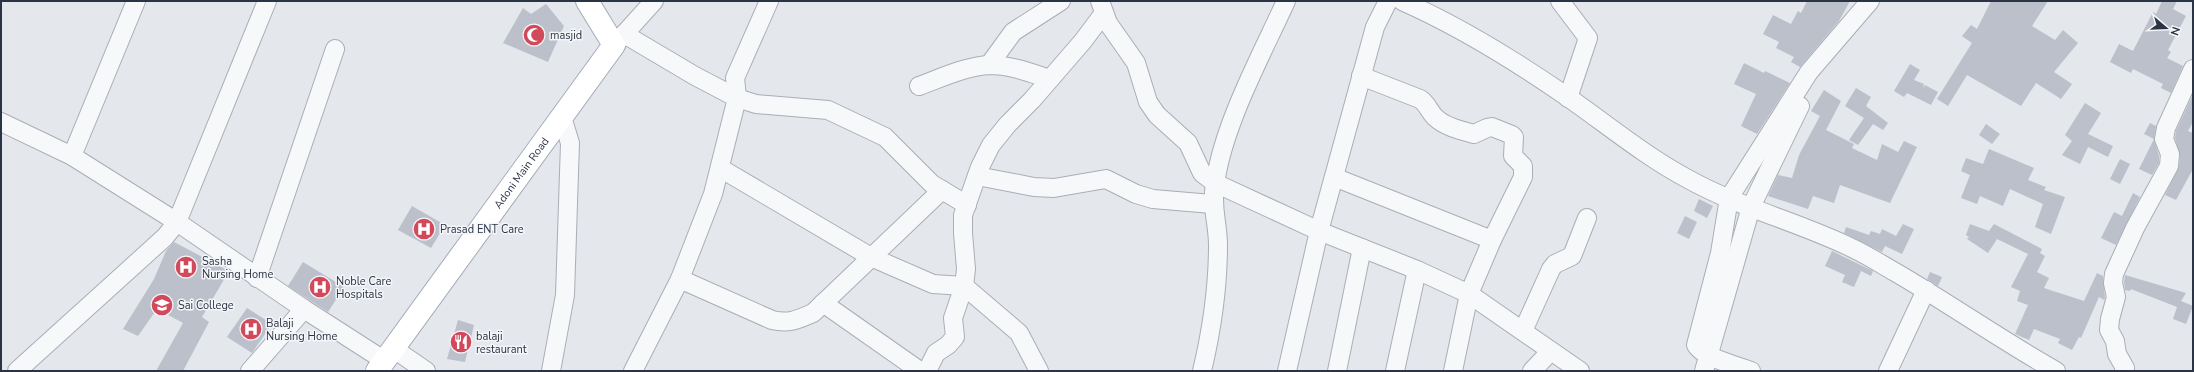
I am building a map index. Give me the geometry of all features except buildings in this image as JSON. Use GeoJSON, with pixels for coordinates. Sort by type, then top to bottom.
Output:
{"type":"FeatureCollection","features":[{"type":"Feature","properties":{"kind":"main road"},"geometry":{"type":"LineString","coordinates":[[586,1],[619,40]]}},
{"type":"Feature","properties":{"kind":"main road","name":"Adoni Main Road"},"geometry":{"type":"LineString","coordinates":[[385,360],[619,40]]}},
{"type":"Feature","properties":{"kind":"street"},"geometry":{"type":"LineString","coordinates":[[72,156],[136,1]]}},
{"type":"Feature","properties":{"kind":"street"},"geometry":{"type":"LineString","coordinates":[[22,370],[165,237],[177,222],[267,1]]}},
{"type":"Feature","properties":{"kind":"street"},"geometry":{"type":"LineString","coordinates":[[654,1],[619,40],[695,76],[737,98],[756,104],[828,110],[886,137],[932,184],[967,205]]}},
{"type":"Feature","properties":{"kind":"street"},"geometry":{"type":"LineString","coordinates":[[633,371],[680,279],[713,194],[737,98],[735,78],[769,1]]}},
{"type":"Feature","properties":{"kind":"street"},"geometry":{"type":"LineString","coordinates":[[990,65],[1013,32],[1061,1]]}},
{"type":"Feature","properties":{"kind":"street"},"geometry":{"type":"LineString","coordinates":[[1202,371],[1211,333],[1217,283],[1218,242],[1212,204],[1215,183],[1224,144],[1250,80],[1286,1]]}},
{"type":"Feature","properties":{"kind":"street"},"geometry":{"type":"LineString","coordinates":[[1287,371],[1319,231],[1361,76],[1375,27],[1388,1]]}},
{"type":"Feature","properties":{"kind":"street"},"geometry":{"type":"LineString","coordinates":[[1402,1],[1460,29],[1568,98],[1637,149],[1689,180],[1728,198],[1801,225],[1854,248],[1926,290],[2023,352],[2056,371]]}},
{"type":"Feature","properties":{"kind":"street"},"geometry":{"type":"LineString","coordinates":[[1560,1],[1588,38],[1568,98]]}},
{"type":"Feature","properties":{"kind":"street"},"geometry":{"type":"LineString","coordinates":[[1706,363],[1696,345],[1718,260],[1728,198],[1809,72],[1870,1]]}},
{"type":"Feature","properties":{"kind":"street"},"geometry":{"type":"LineString","coordinates":[[1102,7],[1108,23],[1136,63],[1148,102],[1157,115],[1188,143],[1202,173],[1215,183],[1319,231],[1416,270],[1469,294],[1523,331],[1550,352],[1580,371]]}},
{"type":"Feature","properties":{"kind":"street"},"geometry":{"type":"LineString","coordinates":[[927,371],[936,353],[948,345],[955,337],[953,318],[964,286],[966,250],[963,233],[963,215],[977,176],[991,145],[1008,124],[1050,79],[1102,7]]}},
{"type":"Feature","properties":{"kind":"street"},"geometry":{"type":"LineString","coordinates":[[257,278],[335,48]]}},
{"type":"Feature","properties":{"kind":"street"},"geometry":{"type":"LineString","coordinates":[[1706,363],[1751,207],[1828,50]]}},
{"type":"Feature","properties":{"kind":"street"},"geometry":{"type":"LineString","coordinates":[[919,86],[968,69],[990,65],[1008,67],[1050,79]]}},
{"type":"Feature","properties":{"kind":"street"},"geometry":{"type":"LineString","coordinates":[[2124,371],[2125,368],[2117,354],[2115,341],[2109,330],[2110,319],[2116,297],[2113,283],[2114,274],[2135,228],[2169,166],[2170,154],[2164,139],[2166,128],[2193,69]]}},
{"type":"Feature","properties":{"kind":"street"},"geometry":{"type":"LineString","coordinates":[[1361,76],[1420,99],[1441,122],[1467,132],[1479,133],[1486,128],[1492,127],[1514,137],[1513,156],[1522,166],[1523,177],[1492,240],[1469,294],[1453,371]]}},
{"type":"Feature","properties":{"kind":"street"},"geometry":{"type":"LineString","coordinates":[[551,371],[565,295],[570,142],[562,117]]}},
{"type":"Feature","properties":{"kind":"street"},"geometry":{"type":"LineString","coordinates":[[1,122],[72,156],[177,222],[304,310],[385,360],[426,371]]}},
{"type":"Feature","properties":{"kind":"street"},"geometry":{"type":"LineString","coordinates":[[720,168],[871,257],[933,284],[964,286],[1019,333],[1039,371]]}},
{"type":"Feature","properties":{"kind":"street"},"geometry":{"type":"LineString","coordinates":[[977,176],[1034,187],[1054,188],[1106,179],[1136,194],[1154,199],[1212,204]]}},
{"type":"Feature","properties":{"kind":"street"},"geometry":{"type":"LineString","coordinates":[[1334,177],[1492,240]]}},
{"type":"Feature","properties":{"kind":"street"},"geometry":{"type":"LineString","coordinates":[[680,279],[772,320],[785,323],[813,313],[942,190]]}},
{"type":"Feature","properties":{"kind":"street"},"geometry":{"type":"LineString","coordinates":[[1523,331],[1551,269],[1555,264],[1572,256],[1586,218]]}},
{"type":"Feature","properties":{"kind":"street"},"geometry":{"type":"LineString","coordinates":[[1337,371],[1362,248]]}},
{"type":"Feature","properties":{"kind":"street"},"geometry":{"type":"LineString","coordinates":[[1394,371],[1416,270]]}},
{"type":"Feature","properties":{"kind":"street"},"geometry":{"type":"LineString","coordinates":[[1888,371],[1926,290]]}},
{"type":"Feature","properties":{"kind":"street"},"geometry":{"type":"LineString","coordinates":[[823,303],[920,371]]}},
{"type":"Feature","properties":{"kind":"street"},"geometry":{"type":"LineString","coordinates":[[250,371],[304,310]]}},
{"type":"Feature","properties":{"kind":"street"},"geometry":{"type":"LineString","coordinates":[[1532,371],[1550,352]]}},
{"type":"Feature","properties":{"kind":"street"},"geometry":{"type":"LineString","coordinates":[[1706,363],[1750,371]]}},
{"type":"Feature","properties":{"kind":"place","name":"masjid"},"geometry":{"type":"Point","coordinates":[534,35]}},
{"type":"Feature","properties":{"kind":"place","name":"Prasad ENT Care"},"geometry":{"type":"Point","coordinates":[424,229]}},
{"type":"Feature","properties":{"kind":"place","name":"Sasha Nursing Home"},"geometry":{"type":"Point","coordinates":[186,267]}},
{"type":"Feature","properties":{"kind":"place","name":"Noble Care Hospitals"},"geometry":{"type":"Point","coordinates":[320,287]}},
{"type":"Feature","properties":{"kind":"place","name":"Sai College"},"geometry":{"type":"Point","coordinates":[162,305]}},
{"type":"Feature","properties":{"kind":"place","name":"Balaji Nursing Home"},"geometry":{"type":"Point","coordinates":[251,329]}},
{"type":"Feature","properties":{"kind":"place","name":"balaji restaurant"},"geometry":{"type":"Point","coordinates":[461,342]}}]}
